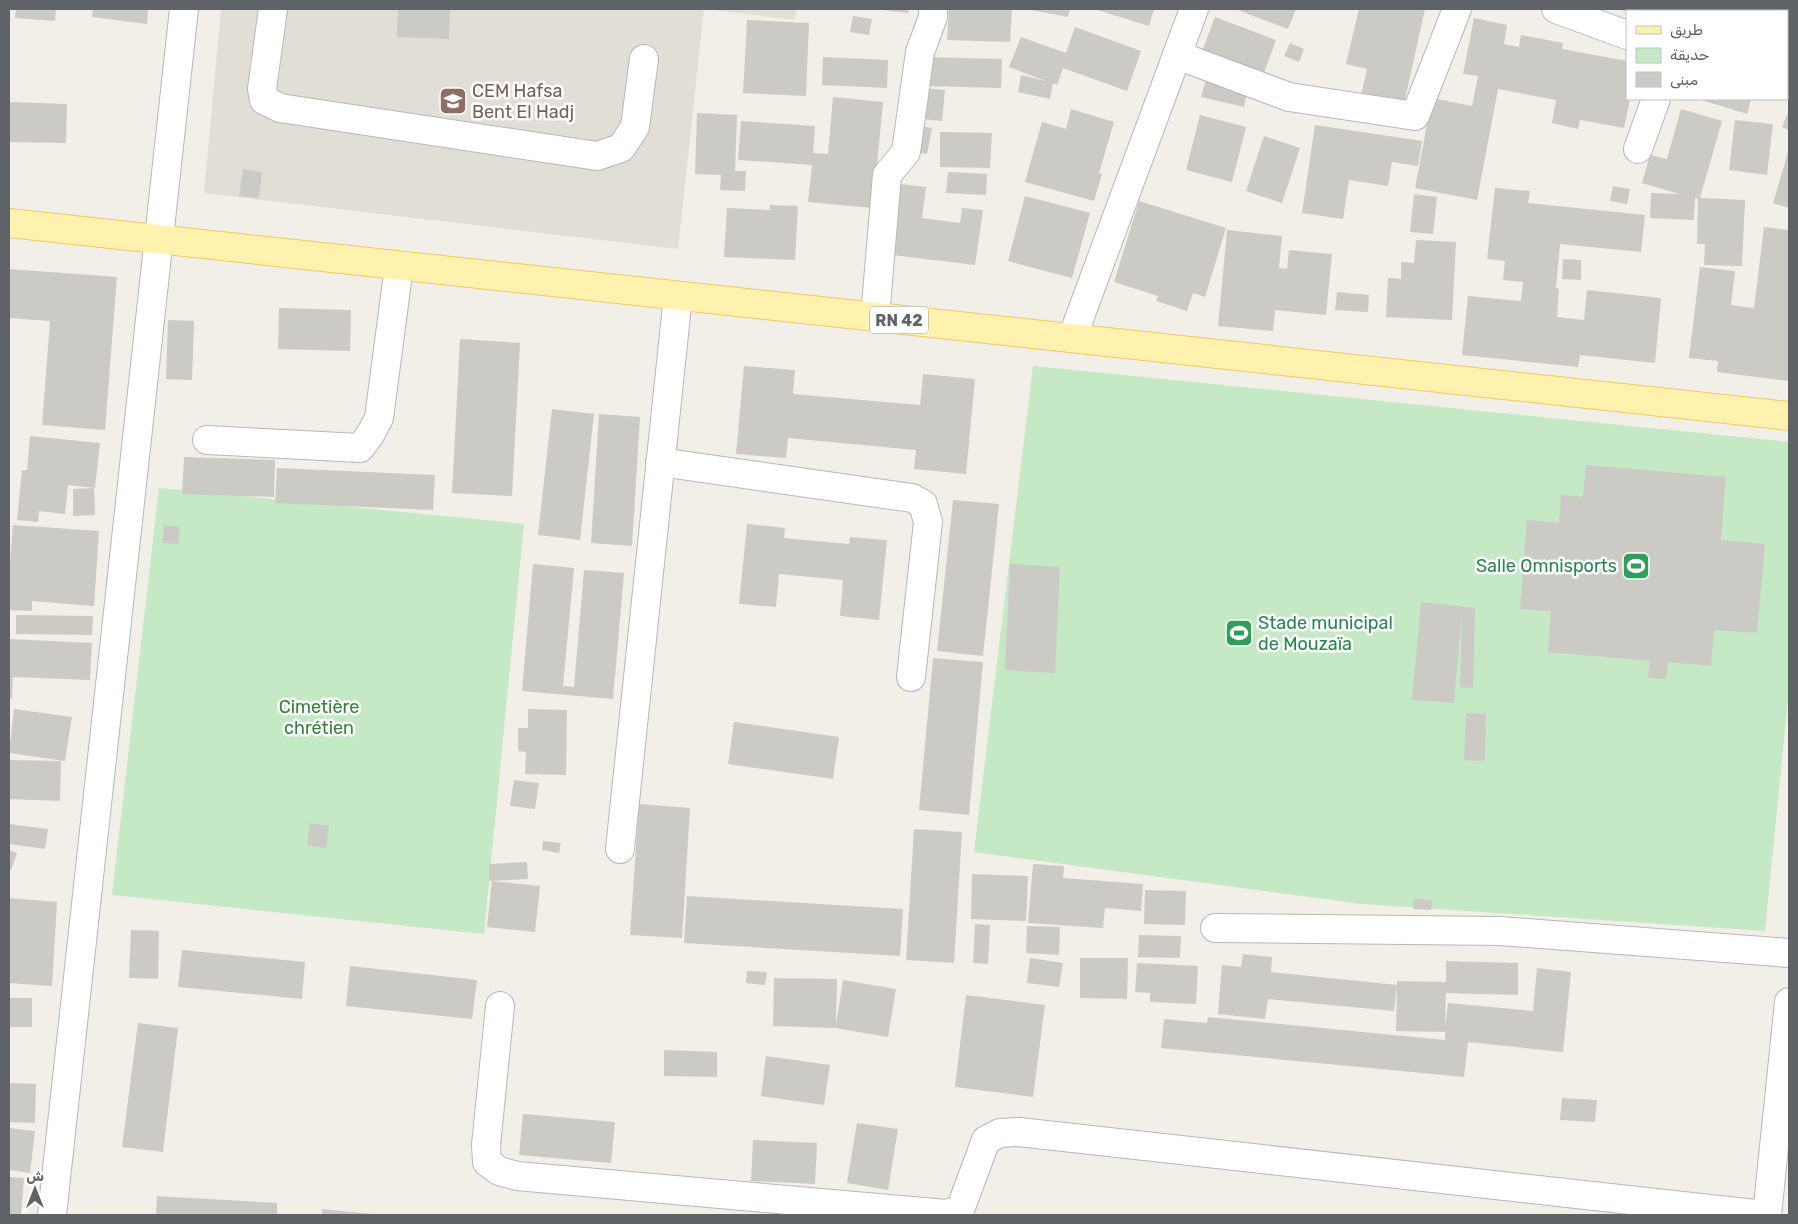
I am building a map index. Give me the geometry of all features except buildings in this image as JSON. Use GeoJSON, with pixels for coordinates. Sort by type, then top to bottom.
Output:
{"type":"FeatureCollection","features":[{"type":"Feature","properties":{"kind":"main road","name":"RN 42"},"geometry":{"type":"LineString","coordinates":[[9,223],[1789,416]]}},
{"type":"Feature","properties":{"kind":"street"},"geometry":{"type":"LineString","coordinates":[[52,1215],[184,9]]}},
{"type":"Feature","properties":{"kind":"street"},"geometry":{"type":"LineString","coordinates":[[273,9],[262,89],[264,100],[280,108],[597,156],[621,148],[635,127],[644,59]]}},
{"type":"Feature","properties":{"kind":"street"},"geometry":{"type":"LineString","coordinates":[[875,317],[887,175],[906,152],[920,52],[933,9]]}},
{"type":"Feature","properties":{"kind":"street"},"geometry":{"type":"LineString","coordinates":[[1072,338],[1194,9]]}},
{"type":"Feature","properties":{"kind":"street"},"geometry":{"type":"LineString","coordinates":[[1177,55],[1289,97],[1415,116],[1457,9]]}},
{"type":"Feature","properties":{"kind":"street"},"geometry":{"type":"LineString","coordinates":[[1556,9],[1626,35]]}},
{"type":"Feature","properties":{"kind":"street"},"geometry":{"type":"LineString","coordinates":[[1638,148],[1656,100]]}},
{"type":"Feature","properties":{"kind":"street"},"geometry":{"type":"LineString","coordinates":[[207,440],[360,448],[379,418],[400,266]]}},
{"type":"Feature","properties":{"kind":"street"},"geometry":{"type":"LineString","coordinates":[[620,849],[678,296]]}},
{"type":"Feature","properties":{"kind":"street"},"geometry":{"type":"LineString","coordinates":[[660,462],[912,498],[924,504],[928,522],[912,677]]}},
{"type":"Feature","properties":{"kind":"street"},"geometry":{"type":"LineString","coordinates":[[1215,928],[1500,932],[1789,953]]}},
{"type":"Feature","properties":{"kind":"street"},"geometry":{"type":"LineString","coordinates":[[500,1006],[486,1145],[488,1162],[499,1171],[517,1176],[946,1214],[960,1210],[986,1140],[1000,1133],[1019,1132],[1765,1215],[1789,1002]]}},
{"type":"Feature","properties":{"kind":"shaded area","name":"CEM Hafsa Bent El Hadj"},"geometry":{"type":"Polygon","coordinates":[[[221,9],[704,9],[678,249],[204,193],[221,9]]]}},
{"type":"Feature","properties":{"kind":"shaded area"},"geometry":{"type":"Polygon","coordinates":[[[707,9],[796,9],[795,20],[707,9]]]}},
{"type":"Feature","properties":{"kind":"green space","name":"Stade municipal de Mouzaïa"},"geometry":{"type":"Polygon","coordinates":[[[1033,366],[1789,442],[1789,690],[1765,931],[1362,904],[974,852],[1033,366]]]}},
{"type":"Feature","properties":{"kind":"green space","name":"Cimetière chrétien"},"geometry":{"type":"Polygon","coordinates":[[[159,488],[524,524],[484,934],[112,895],[159,488]]]}},
{"type":"Feature","properties":{"kind":"place","name":"CEM Hafsa Bent El Hadj"},"geometry":{"type":"Point","coordinates":[453,101]}},
{"type":"Feature","properties":{"kind":"place","name":"Salle Omnisports"},"geometry":{"type":"Point","coordinates":[1636,566]}},
{"type":"Feature","properties":{"kind":"place","name":"Stade municipal de Mouzaïa"},"geometry":{"type":"Point","coordinates":[1239,633]}}]}
